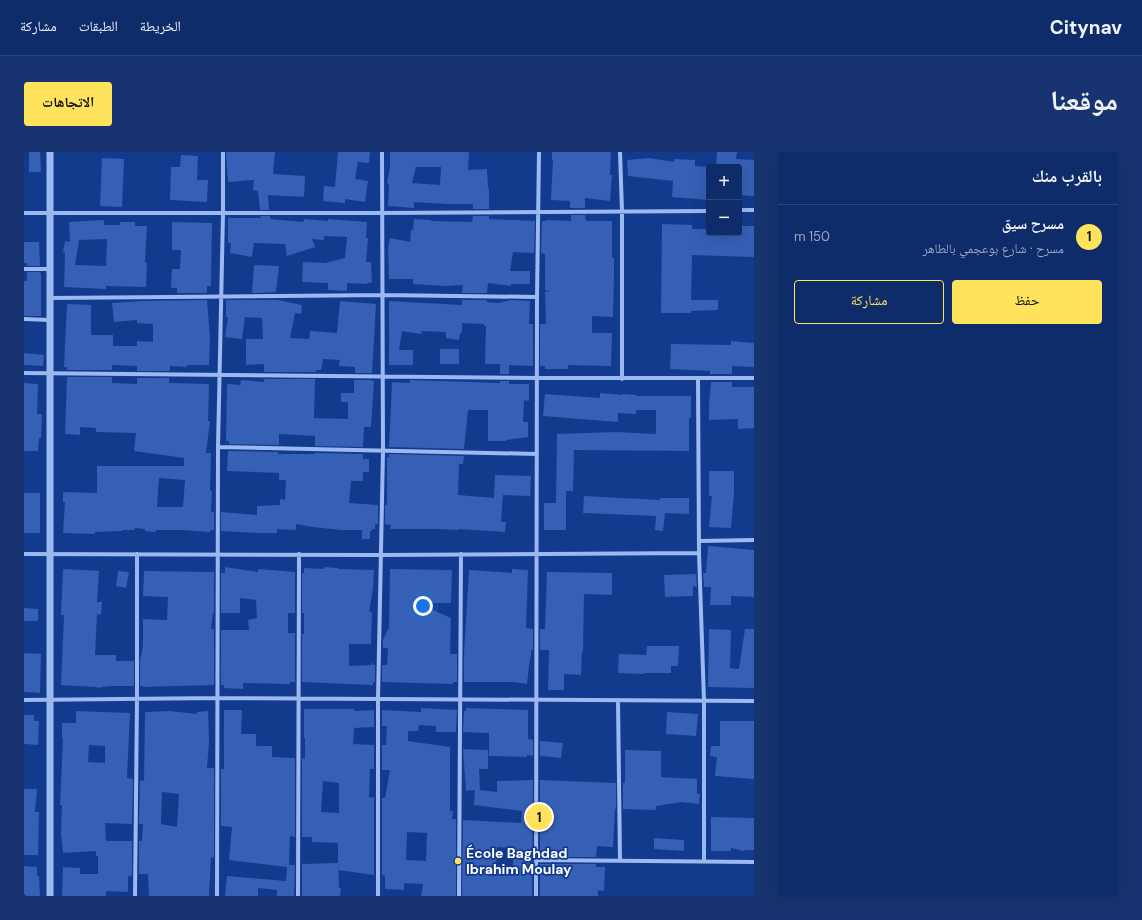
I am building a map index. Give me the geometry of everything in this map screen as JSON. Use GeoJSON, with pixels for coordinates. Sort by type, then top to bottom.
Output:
{"type":"FeatureCollection","features":[{"type":"Feature","properties":{"kind":"street"},"geometry":{"type":"LineString","coordinates":[[50,152],[50,896]]}},
{"type":"Feature","properties":{"kind":"street"},"geometry":{"type":"LineString","coordinates":[[216,896],[218,447],[222,297],[223,152]]}},
{"type":"Feature","properties":{"kind":"street"},"geometry":{"type":"LineString","coordinates":[[378,896],[378,699],[383,451],[382,152]]}},
{"type":"Feature","properties":{"kind":"street"},"geometry":{"type":"LineString","coordinates":[[536,896],[537,297],[539,152]]}},
{"type":"Feature","properties":{"kind":"street"},"geometry":{"type":"LineString","coordinates":[[620,152],[622,211],[622,378]]}},
{"type":"Feature","properties":{"kind":"street"},"geometry":{"type":"LineString","coordinates":[[742,210],[754,210]]}},
{"type":"Feature","properties":{"kind":"street"},"geometry":{"type":"LineString","coordinates":[[24,213],[223,214],[706,211]]}},
{"type":"Feature","properties":{"kind":"street"},"geometry":{"type":"LineString","coordinates":[[24,269],[50,270]]}},
{"type":"Feature","properties":{"kind":"street"},"geometry":{"type":"LineString","coordinates":[[49,298],[383,295],[537,297]]}},
{"type":"Feature","properties":{"kind":"street"},"geometry":{"type":"LineString","coordinates":[[24,319],[49,320]]}},
{"type":"Feature","properties":{"kind":"street"},"geometry":{"type":"LineString","coordinates":[[24,373],[220,376],[754,378]]}},
{"type":"Feature","properties":{"kind":"street"},"geometry":{"type":"LineString","coordinates":[[698,378],[699,553],[704,701],[704,862]]}},
{"type":"Feature","properties":{"kind":"street"},"geometry":{"type":"LineString","coordinates":[[218,447],[537,454]]}},
{"type":"Feature","properties":{"kind":"street"},"geometry":{"type":"LineString","coordinates":[[699,541],[754,540]]}},
{"type":"Feature","properties":{"kind":"street"},"geometry":{"type":"LineString","coordinates":[[24,554],[380,555],[699,553]]}},
{"type":"Feature","properties":{"kind":"street"},"geometry":{"type":"LineString","coordinates":[[134,896],[137,698],[137,554]]}},
{"type":"Feature","properties":{"kind":"street"},"geometry":{"type":"LineString","coordinates":[[298,896],[299,554]]}},
{"type":"Feature","properties":{"kind":"street"},"geometry":{"type":"LineString","coordinates":[[459,896],[461,554]]}},
{"type":"Feature","properties":{"kind":"street"},"geometry":{"type":"LineString","coordinates":[[24,700],[218,698],[754,701]]}},
{"type":"Feature","properties":{"kind":"street"},"geometry":{"type":"LineString","coordinates":[[618,700],[620,861]]}},
{"type":"Feature","properties":{"kind":"street"},"geometry":{"type":"LineString","coordinates":[[536,860],[754,862]]}},
{"type":"Feature","properties":{"kind":"building"},"geometry":{"type":"Polygon","coordinates":[[[29,152],[40,152],[41,172],[29,172],[29,152]]]}},
{"type":"Feature","properties":{"kind":"building"},"geometry":{"type":"Polygon","coordinates":[[[226,152],[275,152],[273,174],[305,176],[304,197],[268,195],[269,210],[260,210],[258,191],[253,190],[254,180],[228,182],[226,152]]]}},
{"type":"Feature","properties":{"kind":"building"},"geometry":{"type":"Polygon","coordinates":[[[338,152],[370,152],[369,163],[358,162],[355,179],[368,181],[365,202],[345,199],[345,203],[323,201],[324,186],[335,187],[338,152]]]}},
{"type":"Feature","properties":{"kind":"building"},"geometry":{"type":"Polygon","coordinates":[[[390,152],[469,152],[468,170],[487,169],[489,209],[473,209],[473,204],[414,202],[414,208],[388,206],[389,184],[387,183],[390,168],[390,152]],[[416,167],[412,183],[440,185],[441,167],[416,167]]]}},
{"type":"Feature","properties":{"kind":"building"},"geometry":{"type":"Polygon","coordinates":[[[552,152],[611,152],[610,175],[612,175],[610,201],[585,198],[585,208],[570,208],[570,201],[551,200],[552,152]]]}},
{"type":"Feature","properties":{"kind":"building"},"geometry":{"type":"Polygon","coordinates":[[[717,152],[737,152],[736,159],[754,160],[754,196],[742,195],[742,164],[716,164],[717,152]]]}},
{"type":"Feature","properties":{"kind":"building"},"geometry":{"type":"Polygon","coordinates":[[[181,155],[198,156],[197,180],[208,180],[207,202],[170,200],[171,167],[180,167],[181,155]]]}},
{"type":"Feature","properties":{"kind":"building"},"geometry":{"type":"Polygon","coordinates":[[[102,158],[124,159],[122,207],[100,206],[102,158]]]}},
{"type":"Feature","properties":{"kind":"building"},"geometry":{"type":"Polygon","coordinates":[[[649,158],[674,162],[674,159],[695,160],[695,166],[706,167],[706,200],[672,197],[673,181],[628,176],[627,160],[649,158]]]}},
{"type":"Feature","properties":{"kind":"building"},"geometry":{"type":"Polygon","coordinates":[[[571,215],[585,215],[586,221],[612,221],[612,258],[614,258],[613,317],[592,316],[592,333],[612,333],[611,366],[568,365],[568,369],[545,369],[545,366],[540,366],[540,324],[546,324],[545,292],[550,291],[545,290],[545,254],[541,253],[542,221],[571,221],[571,215]]]}},
{"type":"Feature","properties":{"kind":"building"},"geometry":{"type":"Polygon","coordinates":[[[260,216],[270,216],[270,219],[303,222],[304,219],[328,221],[328,219],[367,222],[366,238],[368,238],[366,262],[371,262],[372,282],[365,284],[347,283],[347,291],[328,290],[328,283],[302,282],[303,262],[325,263],[345,258],[347,237],[324,236],[324,240],[312,239],[315,247],[287,256],[285,244],[254,243],[252,257],[230,253],[231,243],[228,243],[228,218],[261,218],[260,216]]]}},
{"type":"Feature","properties":{"kind":"building"},"geometry":{"type":"Polygon","coordinates":[[[473,216],[489,216],[489,219],[535,221],[534,253],[513,252],[510,271],[530,271],[530,284],[511,284],[511,286],[488,283],[487,293],[462,293],[463,285],[447,286],[413,284],[413,279],[389,279],[388,248],[390,238],[410,242],[414,219],[472,222],[473,216]]]}},
{"type":"Feature","properties":{"kind":"building"},"geometry":{"type":"Polygon","coordinates":[[[104,220],[104,225],[120,225],[120,222],[135,222],[135,226],[147,226],[145,262],[147,263],[146,287],[106,286],[106,289],[64,287],[65,253],[63,252],[65,241],[70,242],[69,222],[104,220]],[[107,239],[79,240],[75,265],[106,266],[107,239]]]}},
{"type":"Feature","properties":{"kind":"building"},"geometry":{"type":"Polygon","coordinates":[[[172,222],[212,223],[211,286],[207,286],[207,293],[177,293],[177,288],[171,288],[172,269],[180,269],[181,250],[172,250],[172,222]]]}},
{"type":"Feature","properties":{"kind":"building"},"geometry":{"type":"Polygon","coordinates":[[[662,224],[692,225],[692,229],[706,229],[706,236],[742,236],[742,226],[754,226],[754,257],[692,255],[691,300],[718,300],[718,310],[691,311],[691,313],[661,313],[662,224]]]}},
{"type":"Feature","properties":{"kind":"building"},"geometry":{"type":"Polygon","coordinates":[[[24,242],[39,242],[40,266],[27,266],[27,263],[24,263],[24,242]]]}},
{"type":"Feature","properties":{"kind":"building"},"geometry":{"type":"Polygon","coordinates":[[[254,265],[279,266],[276,292],[252,293],[254,265]]]}},
{"type":"Feature","properties":{"kind":"building"},"geometry":{"type":"Polygon","coordinates":[[[27,272],[40,272],[41,274],[41,316],[24,316],[24,281],[27,281],[27,272]]]}},
{"type":"Feature","properties":{"kind":"building"},"geometry":{"type":"Polygon","coordinates":[[[207,300],[210,338],[209,365],[187,365],[187,367],[170,366],[170,371],[137,371],[137,366],[112,365],[112,370],[67,370],[67,367],[64,367],[67,304],[91,305],[91,335],[113,335],[113,346],[137,346],[137,341],[153,342],[153,324],[137,323],[137,320],[114,322],[112,303],[207,300]]]}},
{"type":"Feature","properties":{"kind":"building"},"geometry":{"type":"Polygon","coordinates":[[[226,300],[278,300],[302,305],[301,314],[295,313],[290,338],[309,339],[310,331],[337,333],[340,301],[376,304],[372,373],[355,373],[355,367],[339,366],[340,360],[323,359],[321,370],[316,370],[316,372],[264,372],[264,364],[246,365],[246,339],[263,339],[262,318],[245,317],[242,339],[225,337],[228,317],[226,317],[226,300]]]}},
{"type":"Feature","properties":{"kind":"building"},"geometry":{"type":"Polygon","coordinates":[[[462,300],[487,300],[487,302],[499,303],[511,300],[530,301],[529,324],[533,324],[533,366],[509,365],[509,374],[500,374],[500,364],[485,364],[486,326],[484,326],[484,324],[462,323],[462,333],[460,333],[459,340],[446,338],[446,332],[422,331],[421,334],[402,331],[399,350],[413,350],[413,365],[389,365],[389,301],[462,305],[462,300]]]}},
{"type":"Feature","properties":{"kind":"building"},"geometry":{"type":"Polygon","coordinates":[[[731,341],[754,343],[754,367],[732,366],[732,374],[710,374],[710,371],[670,369],[671,344],[731,345],[731,341]]]}},
{"type":"Feature","properties":{"kind":"building"},"geometry":{"type":"Polygon","coordinates":[[[440,349],[459,349],[459,364],[440,364],[440,349]]]}},
{"type":"Feature","properties":{"kind":"building"},"geometry":{"type":"Polygon","coordinates":[[[24,353],[44,355],[43,366],[24,365],[24,353]]]}},
{"type":"Feature","properties":{"kind":"building"},"geometry":{"type":"Polygon","coordinates":[[[67,377],[112,377],[112,383],[137,384],[137,378],[169,378],[169,383],[209,384],[208,421],[210,421],[206,453],[211,453],[210,491],[212,491],[211,512],[214,512],[214,530],[210,530],[210,532],[156,530],[156,532],[135,528],[134,530],[95,532],[95,534],[63,533],[65,502],[63,502],[63,492],[97,493],[97,466],[184,466],[184,458],[134,451],[136,433],[96,432],[96,428],[80,427],[80,435],[65,434],[67,377]],[[159,478],[157,507],[183,507],[185,480],[159,478]]]}},
{"type":"Feature","properties":{"kind":"building"},"geometry":{"type":"Polygon","coordinates":[[[264,379],[315,379],[314,418],[348,419],[348,402],[341,402],[341,393],[354,393],[354,380],[374,381],[371,427],[364,427],[363,447],[315,446],[315,436],[279,434],[279,445],[229,444],[229,441],[226,441],[227,384],[240,385],[241,380],[264,382],[264,379]]]}},
{"type":"Feature","properties":{"kind":"building"},"geometry":{"type":"Polygon","coordinates":[[[410,380],[500,383],[500,381],[509,381],[509,384],[529,384],[529,401],[524,400],[523,422],[528,422],[528,437],[506,441],[488,441],[488,410],[468,410],[464,449],[389,447],[392,382],[410,383],[410,380]]]}},
{"type":"Feature","properties":{"kind":"building"},"geometry":{"type":"Polygon","coordinates":[[[711,382],[732,382],[732,387],[754,387],[754,428],[738,429],[738,419],[709,420],[711,382]]]}},
{"type":"Feature","properties":{"kind":"building"},"geometry":{"type":"Polygon","coordinates":[[[24,383],[38,384],[37,414],[42,414],[41,438],[39,438],[38,451],[24,451],[24,383]]]}},
{"type":"Feature","properties":{"kind":"building"},"geometry":{"type":"Polygon","coordinates":[[[600,393],[637,396],[691,396],[689,451],[574,450],[573,491],[566,491],[566,530],[544,530],[544,503],[556,503],[557,434],[617,432],[656,434],[656,410],[636,410],[636,414],[618,413],[618,422],[543,416],[545,394],[600,398],[600,393]]]}},
{"type":"Feature","properties":{"kind":"building"},"geometry":{"type":"Polygon","coordinates":[[[228,451],[278,452],[278,454],[363,454],[363,459],[369,459],[369,472],[363,472],[363,481],[351,481],[349,503],[378,505],[378,524],[375,524],[375,529],[370,531],[370,539],[362,539],[362,530],[341,530],[296,524],[296,530],[277,529],[277,533],[221,531],[221,512],[257,515],[257,506],[280,505],[280,499],[285,500],[286,480],[279,480],[279,473],[227,471],[228,451]]]}},
{"type":"Feature","properties":{"kind":"building"},"geometry":{"type":"Polygon","coordinates":[[[389,454],[464,456],[463,464],[459,464],[458,495],[494,498],[495,475],[531,476],[530,496],[503,495],[501,522],[506,522],[505,532],[458,529],[390,529],[391,525],[385,524],[385,505],[387,505],[387,457],[389,457],[389,454]]]}},
{"type":"Feature","properties":{"kind":"building"},"geometry":{"type":"Polygon","coordinates":[[[709,471],[734,471],[731,528],[709,527],[712,496],[709,496],[709,471]]]}},
{"type":"Feature","properties":{"kind":"building"},"geometry":{"type":"Polygon","coordinates":[[[24,493],[40,493],[40,533],[24,533],[24,493]]]}},
{"type":"Feature","properties":{"kind":"building"},"geometry":{"type":"Polygon","coordinates":[[[584,496],[660,500],[660,498],[689,498],[689,514],[665,513],[663,531],[655,530],[656,516],[583,513],[584,496]]]}},
{"type":"Feature","properties":{"kind":"building"},"geometry":{"type":"Polygon","coordinates":[[[708,546],[754,550],[754,597],[731,596],[731,605],[710,605],[711,587],[704,587],[703,573],[706,573],[708,546]]]}},
{"type":"Feature","properties":{"kind":"building"},"geometry":{"type":"Polygon","coordinates":[[[225,567],[258,572],[258,569],[295,572],[295,613],[288,613],[288,633],[295,633],[295,682],[290,682],[290,684],[243,683],[243,689],[224,688],[224,685],[221,685],[221,630],[249,630],[248,620],[257,618],[256,600],[240,598],[240,613],[221,613],[221,573],[225,573],[225,567]]]}},
{"type":"Feature","properties":{"kind":"building"},"geometry":{"type":"Polygon","coordinates":[[[324,567],[374,570],[373,589],[369,612],[372,612],[371,644],[349,644],[349,666],[371,665],[373,662],[373,665],[375,665],[375,682],[373,682],[373,685],[302,682],[302,634],[304,634],[304,613],[302,613],[302,573],[304,573],[304,568],[324,569],[324,567]]]}},
{"type":"Feature","properties":{"kind":"building"},"geometry":{"type":"Polygon","coordinates":[[[63,569],[99,571],[97,602],[102,602],[101,615],[97,614],[95,655],[116,655],[116,661],[134,661],[134,686],[110,686],[97,688],[61,685],[64,615],[61,615],[63,569]]]}},
{"type":"Feature","properties":{"kind":"building"},"geometry":{"type":"Polygon","coordinates":[[[390,569],[452,570],[451,603],[417,603],[451,618],[450,654],[457,654],[457,682],[453,682],[453,684],[382,682],[382,665],[387,665],[388,648],[383,648],[383,640],[389,627],[390,569]]]}},
{"type":"Feature","properties":{"kind":"building"},"geometry":{"type":"Polygon","coordinates":[[[512,569],[528,570],[526,628],[533,629],[533,650],[531,650],[527,684],[514,682],[464,682],[464,653],[469,570],[512,573],[512,569]]]}},
{"type":"Feature","properties":{"kind":"building"},"geometry":{"type":"Polygon","coordinates":[[[118,571],[129,572],[126,588],[116,586],[118,571]]]}},
{"type":"Feature","properties":{"kind":"building"},"geometry":{"type":"Polygon","coordinates":[[[144,571],[214,572],[214,613],[211,629],[214,629],[214,685],[140,686],[140,661],[143,646],[143,619],[167,620],[168,597],[143,596],[144,571]]]}},
{"type":"Feature","properties":{"kind":"building"},"geometry":{"type":"Polygon","coordinates":[[[547,572],[612,573],[612,595],[584,594],[581,675],[564,674],[564,690],[548,690],[549,650],[540,650],[540,629],[545,629],[547,572]]]}},
{"type":"Feature","properties":{"kind":"building"},"geometry":{"type":"Polygon","coordinates":[[[696,574],[697,587],[693,586],[693,596],[665,597],[664,575],[696,574]]]}},
{"type":"Feature","properties":{"kind":"building"},"geometry":{"type":"Polygon","coordinates":[[[24,608],[38,609],[38,621],[24,621],[24,608]]]}},
{"type":"Feature","properties":{"kind":"building"},"geometry":{"type":"Polygon","coordinates":[[[709,629],[731,630],[730,668],[739,669],[745,629],[754,629],[754,688],[708,687],[709,629]]]}},
{"type":"Feature","properties":{"kind":"building"},"geometry":{"type":"Polygon","coordinates":[[[647,646],[679,646],[678,666],[671,666],[671,673],[618,673],[619,654],[646,655],[647,646]]]}},
{"type":"Feature","properties":{"kind":"building"},"geometry":{"type":"Polygon","coordinates":[[[24,653],[41,654],[40,693],[24,692],[24,653]]]}},
{"type":"Feature","properties":{"kind":"building"},"geometry":{"type":"Polygon","coordinates":[[[421,708],[457,710],[456,732],[436,732],[436,726],[419,725],[418,731],[408,731],[408,741],[450,747],[450,811],[453,811],[452,819],[456,819],[456,896],[421,896],[423,884],[404,883],[404,890],[385,889],[385,876],[382,875],[382,798],[385,798],[390,770],[382,770],[382,745],[386,745],[387,726],[382,726],[382,710],[421,712],[421,708]],[[407,832],[406,860],[426,861],[427,833],[407,832]]]}},
{"type":"Feature","properties":{"kind":"building"},"geometry":{"type":"Polygon","coordinates":[[[466,708],[528,710],[528,739],[533,740],[533,756],[489,756],[489,733],[463,732],[464,711],[466,711],[466,708]]]}},
{"type":"Feature","properties":{"kind":"building"},"geometry":{"type":"Polygon","coordinates":[[[304,709],[354,709],[354,711],[374,710],[374,727],[354,728],[353,744],[374,745],[374,769],[370,769],[369,797],[374,798],[374,875],[338,870],[338,843],[312,842],[312,837],[302,837],[302,758],[305,759],[304,709]],[[323,781],[321,812],[339,813],[339,783],[323,781]]]}},
{"type":"Feature","properties":{"kind":"building"},"geometry":{"type":"Polygon","coordinates":[[[224,710],[242,710],[241,734],[256,734],[257,746],[272,746],[272,757],[295,758],[295,837],[290,836],[289,865],[295,865],[294,896],[277,896],[277,890],[258,888],[258,896],[225,896],[227,876],[286,881],[287,867],[229,860],[232,827],[221,826],[221,769],[224,769],[224,710]]]}},
{"type":"Feature","properties":{"kind":"building"},"geometry":{"type":"Polygon","coordinates":[[[76,711],[130,713],[127,778],[133,779],[132,824],[105,823],[106,841],[132,841],[132,873],[131,876],[128,876],[128,892],[106,891],[106,896],[62,896],[63,867],[80,868],[80,874],[98,874],[98,856],[96,856],[96,851],[63,853],[61,834],[62,805],[60,805],[63,739],[62,723],[76,723],[76,711]],[[89,745],[88,762],[105,763],[105,746],[89,745]]]}},
{"type":"Feature","properties":{"kind":"building"},"geometry":{"type":"Polygon","coordinates":[[[169,711],[197,714],[197,712],[208,711],[209,742],[207,768],[214,768],[214,858],[211,857],[209,896],[149,896],[148,874],[139,874],[139,841],[142,841],[143,824],[139,824],[140,780],[144,781],[145,712],[169,711]],[[162,792],[161,824],[177,827],[179,794],[162,792]]]}},
{"type":"Feature","properties":{"kind":"building"},"geometry":{"type":"Polygon","coordinates":[[[667,712],[698,714],[696,736],[666,734],[667,712]]]}},
{"type":"Feature","properties":{"kind":"building"},"geometry":{"type":"Polygon","coordinates":[[[24,715],[34,715],[34,721],[39,721],[38,745],[24,744],[24,715]]]}},
{"type":"Feature","properties":{"kind":"building"},"geometry":{"type":"Polygon","coordinates":[[[720,721],[754,721],[754,779],[715,776],[717,757],[710,756],[711,746],[720,746],[720,721]]]}},
{"type":"Feature","properties":{"kind":"building"},"geometry":{"type":"Polygon","coordinates":[[[540,741],[563,743],[561,758],[540,756],[540,741]]]}},
{"type":"Feature","properties":{"kind":"building"},"geometry":{"type":"Polygon","coordinates":[[[463,749],[488,750],[488,769],[479,769],[480,790],[497,792],[497,781],[533,780],[532,896],[462,896],[463,820],[521,823],[522,811],[474,805],[475,790],[466,791],[463,749]],[[497,847],[496,871],[513,872],[513,848],[497,847]]]}},
{"type":"Feature","properties":{"kind":"building"},"geometry":{"type":"Polygon","coordinates":[[[625,750],[661,751],[661,777],[697,779],[697,794],[700,794],[699,804],[682,802],[656,806],[656,810],[623,809],[625,750]]]}},
{"type":"Feature","properties":{"kind":"building"},"geometry":{"type":"Polygon","coordinates":[[[540,780],[616,783],[616,809],[613,847],[597,846],[596,857],[540,857],[540,780]]]}},
{"type":"Feature","properties":{"kind":"building"},"geometry":{"type":"Polygon","coordinates":[[[24,789],[37,789],[35,812],[39,812],[38,855],[24,855],[24,789]]]}},
{"type":"Feature","properties":{"kind":"building"},"geometry":{"type":"Polygon","coordinates":[[[711,817],[754,818],[754,850],[744,851],[731,848],[731,851],[711,851],[711,817]]]}},
{"type":"Feature","properties":{"kind":"building"},"geometry":{"type":"Polygon","coordinates":[[[654,838],[684,840],[684,851],[654,849],[654,838]]]}},
{"type":"Feature","properties":{"kind":"building"},"geometry":{"type":"Polygon","coordinates":[[[338,863],[339,888],[341,888],[340,896],[302,896],[302,864],[338,863]]]}},
{"type":"Feature","properties":{"kind":"building"},"geometry":{"type":"Polygon","coordinates":[[[540,864],[596,864],[596,867],[605,867],[604,891],[598,890],[598,896],[540,896],[540,864]]]}},
{"type":"Feature","properties":{"kind":"building"},"geometry":{"type":"Polygon","coordinates":[[[24,866],[37,867],[40,896],[24,896],[24,866]]]}},
{"type":"Feature","properties":{"kind":"place","name":"مسرح سيق"},"geometry":{"type":"Point","coordinates":[539,817]}},
{"type":"Feature","properties":{"kind":"place","name":"École Baghdad Ibrahim Moulay"},"geometry":{"type":"Point","coordinates":[458,861]}}]}
